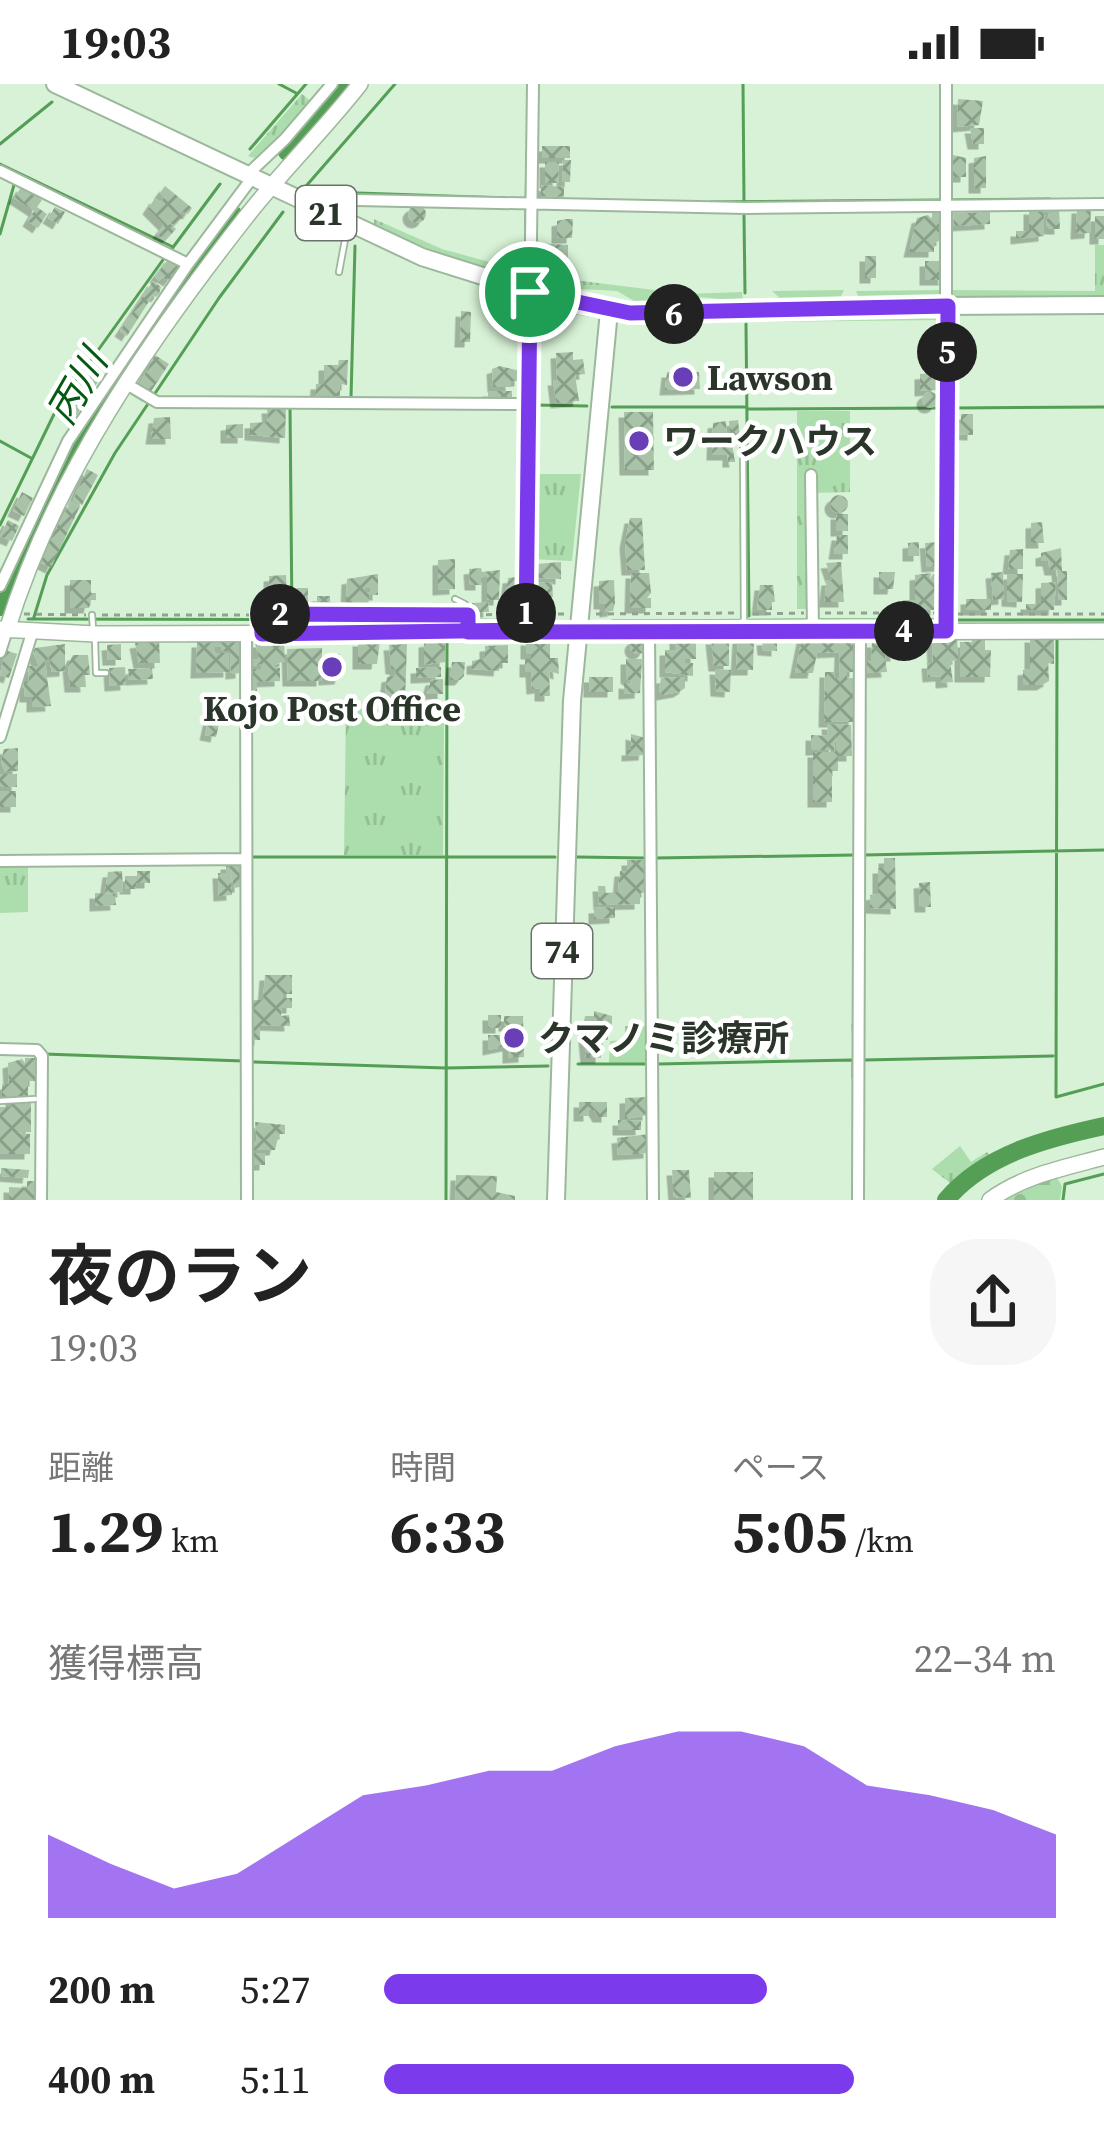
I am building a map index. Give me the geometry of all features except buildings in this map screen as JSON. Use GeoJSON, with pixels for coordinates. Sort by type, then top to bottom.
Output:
{"type":"FeatureCollection","features":[{"type":"Feature","properties":{"kind":"main road","name":"21"},"geometry":{"type":"LineString","coordinates":[[56,84],[443,265],[609,311],[683,314],[792,307],[1104,305]]}},
{"type":"Feature","properties":{"kind":"main road","name":"74"},"geometry":{"type":"LineString","coordinates":[[556,1200],[565,837],[578,631],[609,311]]}},
{"type":"Feature","properties":{"kind":"street"},"geometry":{"type":"LineString","coordinates":[[0,586],[68,442],[256,163],[285,140],[332,84]]}},
{"type":"Feature","properties":{"kind":"street"},"geometry":{"type":"LineString","coordinates":[[0,652],[4,629],[38,544],[125,383],[271,187],[360,84]]}},
{"type":"Feature","properties":{"kind":"street"},"geometry":{"type":"LineString","coordinates":[[524,619],[530,292],[527,204],[533,84]]}},
{"type":"Feature","properties":{"kind":"street"},"geometry":{"type":"LineString","coordinates":[[946,84],[946,621]]}},
{"type":"Feature","properties":{"kind":"street"},"geometry":{"type":"LineString","coordinates":[[0,171],[188,264]]}},
{"type":"Feature","properties":{"kind":"street"},"geometry":{"type":"LineString","coordinates":[[298,200],[746,208],[946,201],[1104,204]]}},
{"type":"Feature","properties":{"kind":"street"},"geometry":{"type":"LineString","coordinates":[[125,383],[151,400],[528,404]]}},
{"type":"Feature","properties":{"kind":"street"},"geometry":{"type":"LineString","coordinates":[[811,475],[813,621]]}},
{"type":"Feature","properties":{"kind":"street"},"geometry":{"type":"LineString","coordinates":[[4,629],[32,633],[93,625],[340,629],[524,619],[578,631],[624,628],[649,632],[746,619],[813,621],[862,629],[946,621],[1104,631]]}},
{"type":"Feature","properties":{"kind":"street"},"geometry":{"type":"LineString","coordinates":[[247,1200],[244,859],[258,625]]}},
{"type":"Feature","properties":{"kind":"street"},"geometry":{"type":"LineString","coordinates":[[858,1200],[862,629]]}},
{"type":"Feature","properties":{"kind":"street"},"geometry":{"type":"LineString","coordinates":[[649,632],[653,1200]]}},
{"type":"Feature","properties":{"kind":"street"},"geometry":{"type":"LineString","coordinates":[[0,737],[32,633]]}},
{"type":"Feature","properties":{"kind":"street"},"geometry":{"type":"LineString","coordinates":[[0,861],[244,859]]}},
{"type":"Feature","properties":{"kind":"street"},"geometry":{"type":"LineString","coordinates":[[0,1049],[40,1054],[41,1200]]}},
{"type":"Feature","properties":{"kind":"street"},"geometry":{"type":"LineString","coordinates":[[990,1200],[1033,1176],[1104,1157]]}},
{"type":"Feature","properties":{"kind":"lane"},"geometry":{"type":"LineString","coordinates":[[339,272],[349,224]]}},
{"type":"Feature","properties":{"kind":"lane"},"geometry":{"type":"LineString","coordinates":[[743,446],[746,619]]}},
{"type":"Feature","properties":{"kind":"lane"},"geometry":{"type":"LineString","coordinates":[[455,599],[463,601],[468,622]]}},
{"type":"Feature","properties":{"kind":"lane"},"geometry":{"type":"LineString","coordinates":[[93,625],[96,673],[106,673]]}},
{"type":"Feature","properties":{"kind":"lane"},"geometry":{"type":"LineString","coordinates":[[0,1101],[38,1099]]}},
{"type":"Feature","properties":{"kind":"path"},"geometry":{"type":"LineString","coordinates":[[30,614],[93,625],[258,625],[293,615],[468,622],[566,614]]}},
{"type":"Feature","properties":{"kind":"path"},"geometry":{"type":"LineString","coordinates":[[596,614],[946,621],[1104,614]]}},
{"type":"Feature","properties":{"kind":"green space"},"geometry":{"type":"Polygon","coordinates":[[[302,94],[313,103],[271,149],[254,158],[248,156],[302,94]]]}},
{"type":"Feature","properties":{"kind":"green space"},"geometry":{"type":"Polygon","coordinates":[[[374,219],[442,249],[522,271],[522,280],[374,227],[374,219]]]}},
{"type":"Feature","properties":{"kind":"green space"},"geometry":{"type":"Polygon","coordinates":[[[1095,245],[1104,245],[1104,299],[952,298],[951,290],[1095,291],[1095,245]]]}},
{"type":"Feature","properties":{"kind":"green space"},"geometry":{"type":"Polygon","coordinates":[[[558,278],[686,294],[742,292],[743,301],[699,297],[641,305],[617,291],[564,288],[558,278]]]}},
{"type":"Feature","properties":{"kind":"green space"},"geometry":{"type":"Polygon","coordinates":[[[844,290],[839,300],[783,301],[772,291],[844,290]]]}},
{"type":"Feature","properties":{"kind":"green space"},"geometry":{"type":"Polygon","coordinates":[[[944,290],[944,298],[860,300],[856,291],[944,290]]]}},
{"type":"Feature","properties":{"kind":"green space"},"geometry":{"type":"Polygon","coordinates":[[[940,312],[944,320],[750,322],[750,315],[940,312]]]}},
{"type":"Feature","properties":{"kind":"green space"},"geometry":{"type":"Polygon","coordinates":[[[797,411],[850,411],[850,492],[814,493],[809,609],[797,609],[797,411]]]}},
{"type":"Feature","properties":{"kind":"green space"},"geometry":{"type":"Polygon","coordinates":[[[530,474],[581,474],[572,561],[529,559],[530,474]]]}},
{"type":"Feature","properties":{"kind":"green space"},"geometry":{"type":"Polygon","coordinates":[[[411,694],[424,694],[424,720],[444,721],[443,855],[344,855],[346,709],[411,709],[411,694]]]}},
{"type":"Feature","properties":{"kind":"green space"},"geometry":{"type":"Polygon","coordinates":[[[28,863],[28,912],[0,913],[0,864],[28,863]]]}},
{"type":"Feature","properties":{"kind":"green space"},"geometry":{"type":"Polygon","coordinates":[[[625,1026],[648,1026],[649,1063],[609,1063],[610,1041],[625,1040],[625,1026]]]}},
{"type":"Feature","properties":{"kind":"green space"},"geometry":{"type":"Polygon","coordinates":[[[960,1146],[971,1162],[987,1152],[991,1157],[938,1200],[950,1183],[932,1169],[960,1146]]]}},
{"type":"Feature","properties":{"kind":"green space"},"geometry":{"type":"Polygon","coordinates":[[[1055,1175],[1062,1186],[1060,1200],[996,1200],[1055,1175]]]}},
{"type":"Feature","properties":{"kind":"waterway"},"geometry":{"type":"LineString","coordinates":[[279,84],[296,93]]}},
{"type":"Feature","properties":{"kind":"waterway"},"geometry":{"type":"LineString","coordinates":[[250,149],[306,84]]}},
{"type":"Feature","properties":{"kind":"waterway","name":"丙川"},"geometry":{"type":"LineString","coordinates":[[287,152],[345,84]]}},
{"type":"Feature","properties":{"kind":"waterway"},"geometry":{"type":"LineString","coordinates":[[307,185],[395,84]]}},
{"type":"Feature","properties":{"kind":"waterway"},"geometry":{"type":"LineString","coordinates":[[743,84],[744,202]]}},
{"type":"Feature","properties":{"kind":"waterway"},"geometry":{"type":"LineString","coordinates":[[0,144],[52,102]]}},
{"type":"Feature","properties":{"kind":"waterway"},"geometry":{"type":"LineString","coordinates":[[525,273],[527,152]]}},
{"type":"Feature","properties":{"kind":"waterway"},"geometry":{"type":"LineString","coordinates":[[0,164],[171,246]]}},
{"type":"Feature","properties":{"kind":"waterway"},"geometry":{"type":"LineString","coordinates":[[171,250],[220,184]]}},
{"type":"Feature","properties":{"kind":"waterway"},"geometry":{"type":"LineString","coordinates":[[0,234],[14,185]]}},
{"type":"Feature","properties":{"kind":"waterway"},"geometry":{"type":"LineString","coordinates":[[328,192],[506,198]]}},
{"type":"Feature","properties":{"kind":"waterway"},"geometry":{"type":"LineString","coordinates":[[951,200],[1050,199]]}},
{"type":"Feature","properties":{"kind":"waterway"},"geometry":{"type":"LineString","coordinates":[[711,202],[942,200]]}},
{"type":"Feature","properties":{"kind":"waterway"},"geometry":{"type":"LineString","coordinates":[[34,617],[47,575],[115,453],[283,212]]}},
{"type":"Feature","properties":{"kind":"waterway","name":"丙川"},"geometry":{"type":"LineString","coordinates":[[144,337],[234,215]]}},
{"type":"Feature","properties":{"kind":"waterway"},"geometry":{"type":"LineString","coordinates":[[744,215],[745,293]]}},
{"type":"Feature","properties":{"kind":"waterway"},"geometry":{"type":"LineString","coordinates":[[351,398],[355,246]]}},
{"type":"Feature","properties":{"kind":"waterway"},"geometry":{"type":"LineString","coordinates":[[0,525],[58,406],[165,257]]}},
{"type":"Feature","properties":{"kind":"waterway"},"geometry":{"type":"LineString","coordinates":[[523,400],[524,306]]}},
{"type":"Feature","properties":{"kind":"waterway"},"geometry":{"type":"LineString","coordinates":[[746,324],[749,616]]}},
{"type":"Feature","properties":{"kind":"waterway","name":"丙川"},"geometry":{"type":"LineString","coordinates":[[1,607],[43,507],[112,384]]}},
{"type":"Feature","properties":{"kind":"waterway"},"geometry":{"type":"LineString","coordinates":[[534,405],[587,406]]}},
{"type":"Feature","properties":{"kind":"waterway"},"geometry":{"type":"LineString","coordinates":[[290,406],[292,618]]}},
{"type":"Feature","properties":{"kind":"waterway"},"geometry":{"type":"LineString","coordinates":[[520,620],[522,407]]}},
{"type":"Feature","properties":{"kind":"waterway"},"geometry":{"type":"LineString","coordinates":[[612,407],[745,407]]}},
{"type":"Feature","properties":{"kind":"waterway"},"geometry":{"type":"LineString","coordinates":[[952,408],[1104,407]]}},
{"type":"Feature","properties":{"kind":"waterway"},"geometry":{"type":"LineString","coordinates":[[747,409],[941,408]]}},
{"type":"Feature","properties":{"kind":"waterway"},"geometry":{"type":"LineString","coordinates":[[0,441],[31,458]]}},
{"type":"Feature","properties":{"kind":"waterway"},"geometry":{"type":"LineString","coordinates":[[28,619],[518,620]]}},
{"type":"Feature","properties":{"kind":"waterway"},"geometry":{"type":"LineString","coordinates":[[612,621],[808,620]]}},
{"type":"Feature","properties":{"kind":"waterway"},"geometry":{"type":"LineString","coordinates":[[818,620],[940,620]]}},
{"type":"Feature","properties":{"kind":"waterway"},"geometry":{"type":"LineString","coordinates":[[950,620],[1104,620]]}},
{"type":"Feature","properties":{"kind":"waterway"},"geometry":{"type":"LineString","coordinates":[[446,1200],[447,638]]}},
{"type":"Feature","properties":{"kind":"waterway"},"geometry":{"type":"LineString","coordinates":[[1057,640],[1056,1097],[1104,1084]]}},
{"type":"Feature","properties":{"kind":"waterway"},"geometry":{"type":"LineString","coordinates":[[864,855],[1104,850]]}},
{"type":"Feature","properties":{"kind":"waterway"},"geometry":{"type":"LineString","coordinates":[[655,858],[855,855]]}},
{"type":"Feature","properties":{"kind":"waterway"},"geometry":{"type":"LineString","coordinates":[[251,857],[555,857]]}},
{"type":"Feature","properties":{"kind":"waterway"},"geometry":{"type":"LineString","coordinates":[[577,857],[646,858]]}},
{"type":"Feature","properties":{"kind":"waterway"},"geometry":{"type":"LineString","coordinates":[[853,1025],[855,1060]]}},
{"type":"Feature","properties":{"kind":"waterway"},"geometry":{"type":"LineString","coordinates":[[44,1054],[243,1061]]}},
{"type":"Feature","properties":{"kind":"waterway"},"geometry":{"type":"LineString","coordinates":[[864,1060],[1053,1056]]}},
{"type":"Feature","properties":{"kind":"waterway"},"geometry":{"type":"LineString","coordinates":[[658,1064],[853,1060],[853,1078]]}},
{"type":"Feature","properties":{"kind":"waterway"},"geometry":{"type":"LineString","coordinates":[[252,1062],[548,1066]]}},
{"type":"Feature","properties":{"kind":"waterway"},"geometry":{"type":"LineString","coordinates":[[578,1064],[649,1064]]}},
{"type":"Feature","properties":{"kind":"waterway"},"geometry":{"type":"LineString","coordinates":[[946,1200],[998,1160],[1104,1126]]}},
{"type":"Feature","properties":{"kind":"waterway"},"geometry":{"type":"LineString","coordinates":[[1063,1200],[1065,1184],[1104,1174]]}},
{"type":"Feature","properties":{"kind":"place","name":"Lawson"},"geometry":{"type":"Point","coordinates":[683,377]}},
{"type":"Feature","properties":{"kind":"place","name":"ワークハウス"},"geometry":{"type":"Point","coordinates":[639,441]}},
{"type":"Feature","properties":{"kind":"place","name":"Kojo Post Office"},"geometry":{"type":"Point","coordinates":[332,667]}},
{"type":"Feature","properties":{"kind":"place","name":"クマノミ診療所"},"geometry":{"type":"Point","coordinates":[514,1038]}},
{"type":"Feature","properties":{"kind":"route"},"geometry":{"type":"LineString","coordinates":[[530,292],[526,630],[468,632],[262,634],[261,614],[468,615],[468,632],[946,631],[948,306],[630,313],[530,292]]}}]}
